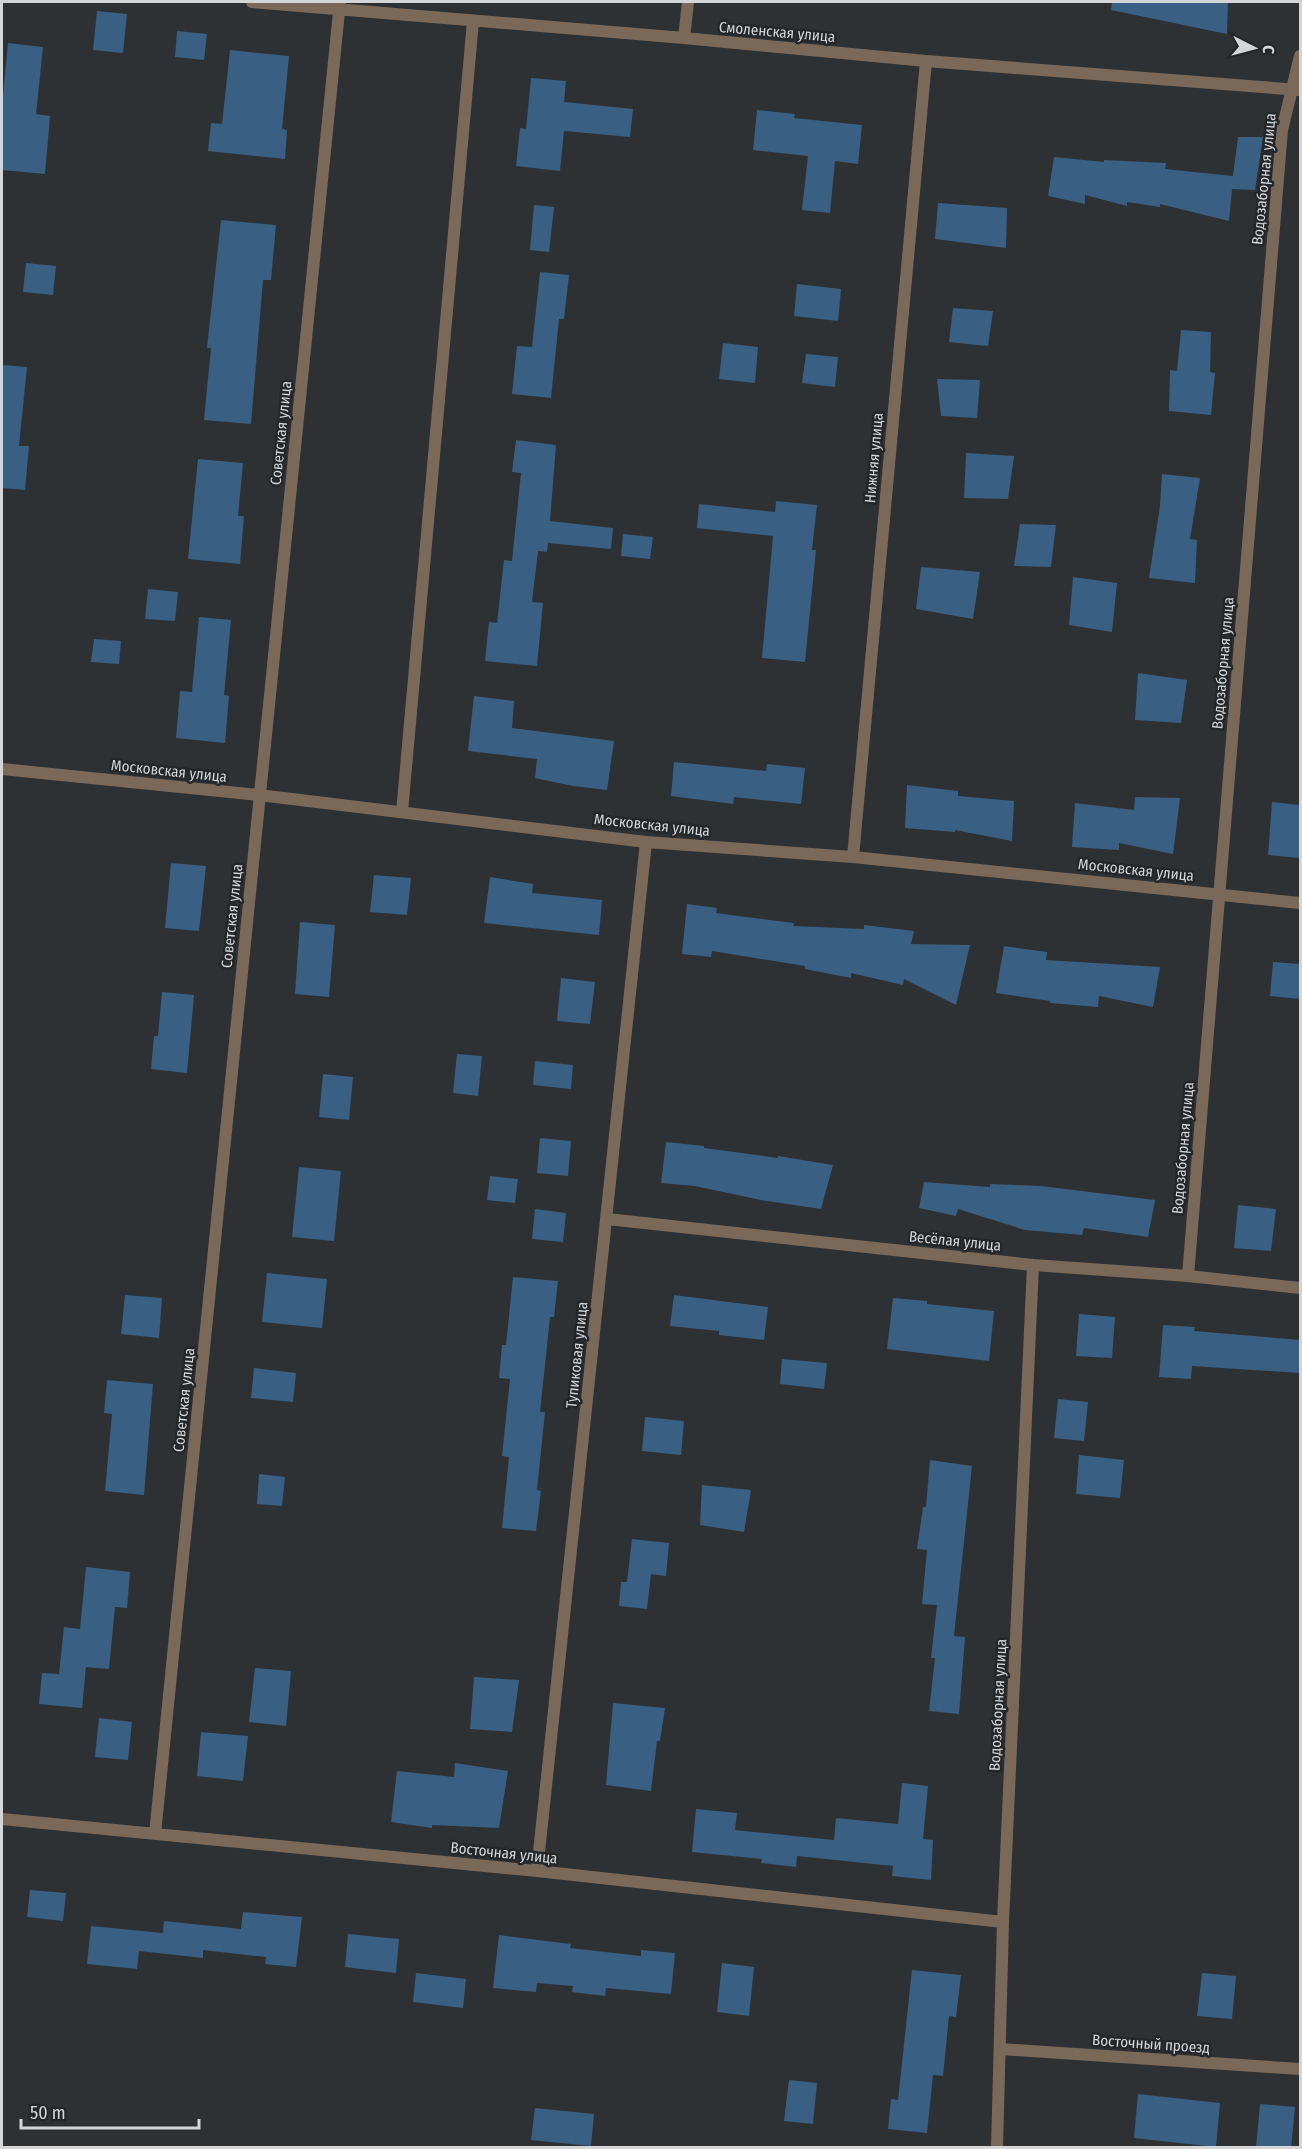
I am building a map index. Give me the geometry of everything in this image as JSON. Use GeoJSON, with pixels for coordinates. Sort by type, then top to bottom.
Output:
{"type":"FeatureCollection","features":[{"type":"Feature","properties":{"kind":"street","name":"Смоленская улица"},"geometry":{"type":"LineString","coordinates":[[252,2],[340,5],[473,21],[926,61],[1296,90]]}},
{"type":"Feature","properties":{"kind":"street"},"geometry":{"type":"LineString","coordinates":[[684,38],[688,2]]}},
{"type":"Feature","properties":{"kind":"street","name":"Советская улица"},"geometry":{"type":"LineString","coordinates":[[155,1834],[340,5]]}},
{"type":"Feature","properties":{"kind":"street"},"geometry":{"type":"LineString","coordinates":[[402,812],[473,21]]}},
{"type":"Feature","properties":{"kind":"street","name":"Водозаборная улица"},"geometry":{"type":"LineString","coordinates":[[1188,1276],[1282,130],[1296,90],[1300,56]]}},
{"type":"Feature","properties":{"kind":"street","name":"Нижняя улица"},"geometry":{"type":"LineString","coordinates":[[853,857],[926,61]]}},
{"type":"Feature","properties":{"kind":"street","name":"Московская улица"},"geometry":{"type":"LineString","coordinates":[[2,769],[259,795],[646,842],[853,857],[1300,903]]}},
{"type":"Feature","properties":{"kind":"street","name":"Тупиковая улица"},"geometry":{"type":"LineString","coordinates":[[537,1871],[646,842]]}},
{"type":"Feature","properties":{"kind":"street","name":"Весёлая улица"},"geometry":{"type":"LineString","coordinates":[[607,1219],[1033,1265],[1188,1276],[1300,1288]]}},
{"type":"Feature","properties":{"kind":"street","name":"Водозаборная улица"},"geometry":{"type":"LineString","coordinates":[[997,2148],[1002,1922],[1033,1265]]}},
{"type":"Feature","properties":{"kind":"street","name":"Восточная улица"},"geometry":{"type":"LineString","coordinates":[[2,1819],[537,1871],[1002,1922]]}},
{"type":"Feature","properties":{"kind":"street","name":"Восточный проезд"},"geometry":{"type":"LineString","coordinates":[[1000,2049],[1300,2069]]}},
{"type":"Feature","properties":{"kind":"building"},"geometry":{"type":"Polygon","coordinates":[[[1112,2],[1228,2],[1227,34],[1111,10],[1112,2]]]}},
{"type":"Feature","properties":{"kind":"building"},"geometry":{"type":"Polygon","coordinates":[[[97,11],[127,14],[123,53],[93,50],[97,11]]]}},
{"type":"Feature","properties":{"kind":"building"},"geometry":{"type":"Polygon","coordinates":[[[177,31],[207,34],[204,60],[175,57],[177,31]]]}},
{"type":"Feature","properties":{"kind":"building"},"geometry":{"type":"Polygon","coordinates":[[[8,43],[43,47],[36,114],[50,116],[45,174],[2,170],[2,106],[8,43]]]}},
{"type":"Feature","properties":{"kind":"building"},"geometry":{"type":"Polygon","coordinates":[[[230,50],[289,56],[282,129],[287,130],[285,159],[208,151],[211,123],[222,124],[230,50]]]}},
{"type":"Feature","properties":{"kind":"building"},"geometry":{"type":"Polygon","coordinates":[[[531,78],[566,81],[564,102],[633,109],[630,137],[564,131],[560,171],[516,166],[520,128],[526,129],[531,78]]]}},
{"type":"Feature","properties":{"kind":"building"},"geometry":{"type":"Polygon","coordinates":[[[757,110],[795,114],[794,118],[862,125],[858,164],[835,161],[830,213],[802,210],[808,156],[753,150],[757,110]]]}},
{"type":"Feature","properties":{"kind":"building"},"geometry":{"type":"Polygon","coordinates":[[[1238,137],[1263,137],[1255,190],[1232,189],[1229,221],[1160,204],[1160,207],[1127,202],[1127,206],[1085,195],[1085,204],[1048,196],[1054,157],[1104,162],[1104,160],[1166,163],[1165,169],[1233,176],[1238,137]]]}},
{"type":"Feature","properties":{"kind":"building"},"geometry":{"type":"Polygon","coordinates":[[[938,203],[1007,208],[1006,248],[935,239],[938,203]]]}},
{"type":"Feature","properties":{"kind":"building"},"geometry":{"type":"Polygon","coordinates":[[[534,205],[554,207],[549,252],[530,250],[534,205]]]}},
{"type":"Feature","properties":{"kind":"building"},"geometry":{"type":"Polygon","coordinates":[[[221,220],[276,225],[271,280],[263,280],[251,424],[204,420],[211,348],[207,348],[221,220]]]}},
{"type":"Feature","properties":{"kind":"building"},"geometry":{"type":"Polygon","coordinates":[[[26,263],[56,266],[53,295],[23,292],[26,263]]]}},
{"type":"Feature","properties":{"kind":"building"},"geometry":{"type":"Polygon","coordinates":[[[540,272],[569,275],[564,319],[559,319],[551,398],[512,394],[517,346],[532,347],[540,272]]]}},
{"type":"Feature","properties":{"kind":"building"},"geometry":{"type":"Polygon","coordinates":[[[797,284],[841,289],[838,321],[794,316],[797,284]]]}},
{"type":"Feature","properties":{"kind":"building"},"geometry":{"type":"Polygon","coordinates":[[[953,308],[993,311],[988,346],[949,342],[953,308]]]}},
{"type":"Feature","properties":{"kind":"building"},"geometry":{"type":"Polygon","coordinates":[[[1181,330],[1211,332],[1210,372],[1215,373],[1211,415],[1169,411],[1170,370],[1177,371],[1181,330]]]}},
{"type":"Feature","properties":{"kind":"building"},"geometry":{"type":"Polygon","coordinates":[[[723,343],[758,347],[755,383],[719,379],[723,343]]]}},
{"type":"Feature","properties":{"kind":"building"},"geometry":{"type":"Polygon","coordinates":[[[806,354],[838,357],[835,387],[802,383],[806,354]]]}},
{"type":"Feature","properties":{"kind":"building"},"geometry":{"type":"Polygon","coordinates":[[[2,365],[27,367],[19,446],[29,446],[25,490],[2,488],[2,365]]]}},
{"type":"Feature","properties":{"kind":"building"},"geometry":{"type":"Polygon","coordinates":[[[937,379],[980,380],[977,418],[941,416],[937,379]]]}},
{"type":"Feature","properties":{"kind":"building"},"geometry":{"type":"Polygon","coordinates":[[[516,440],[556,445],[550,521],[613,528],[611,549],[548,543],[547,552],[538,551],[532,602],[543,603],[537,666],[485,661],[489,622],[497,623],[504,560],[512,561],[521,473],[512,472],[516,440]]]}},
{"type":"Feature","properties":{"kind":"building"},"geometry":{"type":"Polygon","coordinates":[[[966,453],[1014,456],[1008,499],[964,498],[966,453]]]}},
{"type":"Feature","properties":{"kind":"building"},"geometry":{"type":"Polygon","coordinates":[[[198,459],[243,463],[238,516],[244,516],[240,564],[188,559],[198,459]]]}},
{"type":"Feature","properties":{"kind":"building"},"geometry":{"type":"Polygon","coordinates":[[[1162,474],[1200,478],[1190,539],[1197,540],[1195,583],[1149,578],[1160,506],[1162,474]]]}},
{"type":"Feature","properties":{"kind":"building"},"geometry":{"type":"Polygon","coordinates":[[[776,501],[817,505],[812,550],[816,550],[805,662],[762,658],[773,536],[697,528],[699,504],[775,512],[776,501]]]}},
{"type":"Feature","properties":{"kind":"building"},"geometry":{"type":"Polygon","coordinates":[[[1020,524],[1056,525],[1051,567],[1014,566],[1020,524]]]}},
{"type":"Feature","properties":{"kind":"building"},"geometry":{"type":"Polygon","coordinates":[[[623,534],[653,537],[650,559],[621,556],[623,534]]]}},
{"type":"Feature","properties":{"kind":"building"},"geometry":{"type":"Polygon","coordinates":[[[921,567],[980,572],[973,619],[916,609],[921,567]]]}},
{"type":"Feature","properties":{"kind":"building"},"geometry":{"type":"Polygon","coordinates":[[[1073,577],[1117,583],[1112,632],[1069,625],[1073,577]]]}},
{"type":"Feature","properties":{"kind":"building"},"geometry":{"type":"Polygon","coordinates":[[[148,589],[178,592],[175,621],[145,619],[148,589]]]}},
{"type":"Feature","properties":{"kind":"building"},"geometry":{"type":"Polygon","coordinates":[[[199,617],[231,620],[224,695],[229,696],[225,743],[176,738],[180,691],[192,692],[199,617]]]}},
{"type":"Feature","properties":{"kind":"building"},"geometry":{"type":"Polygon","coordinates":[[[94,639],[121,641],[119,664],[91,662],[94,639]]]}},
{"type":"Feature","properties":{"kind":"building"},"geometry":{"type":"Polygon","coordinates":[[[1138,673],[1187,680],[1181,723],[1135,720],[1138,673]]]}},
{"type":"Feature","properties":{"kind":"building"},"geometry":{"type":"Polygon","coordinates":[[[474,696],[514,701],[512,728],[614,741],[607,790],[535,778],[537,759],[468,751],[474,696]]]}},
{"type":"Feature","properties":{"kind":"building"},"geometry":{"type":"Polygon","coordinates":[[[674,762],[766,771],[767,764],[805,768],[801,804],[734,797],[733,804],[671,796],[674,762]]]}},
{"type":"Feature","properties":{"kind":"building"},"geometry":{"type":"Polygon","coordinates":[[[907,785],[958,791],[958,796],[1014,801],[1012,841],[955,830],[955,832],[905,828],[907,785]]]}},
{"type":"Feature","properties":{"kind":"building"},"geometry":{"type":"Polygon","coordinates":[[[1135,797],[1180,798],[1173,854],[1119,843],[1119,850],[1072,847],[1075,803],[1134,810],[1135,797]]]}},
{"type":"Feature","properties":{"kind":"building"},"geometry":{"type":"Polygon","coordinates":[[[1272,802],[1300,805],[1300,858],[1268,855],[1272,802]]]}},
{"type":"Feature","properties":{"kind":"building"},"geometry":{"type":"Polygon","coordinates":[[[171,863],[206,866],[199,931],[165,928],[171,863]]]}},
{"type":"Feature","properties":{"kind":"building"},"geometry":{"type":"Polygon","coordinates":[[[374,875],[411,878],[407,915],[370,912],[374,875]]]}},
{"type":"Feature","properties":{"kind":"building"},"geometry":{"type":"Polygon","coordinates":[[[490,877],[533,884],[532,893],[602,900],[599,935],[484,923],[490,877]]]}},
{"type":"Feature","properties":{"kind":"building"},"geometry":{"type":"Polygon","coordinates":[[[687,904],[717,908],[716,913],[794,923],[793,926],[864,929],[864,925],[914,931],[911,944],[970,945],[956,1005],[904,979],[903,985],[851,973],[851,978],[805,969],[805,966],[712,951],[711,957],[682,954],[687,904]]]}},
{"type":"Feature","properties":{"kind":"building"},"geometry":{"type":"Polygon","coordinates":[[[300,922],[335,925],[329,997],[295,994],[300,922]]]}},
{"type":"Feature","properties":{"kind":"building"},"geometry":{"type":"Polygon","coordinates":[[[1004,946],[1047,952],[1046,960],[1160,967],[1153,1007],[1099,996],[1098,1007],[1050,1003],[1050,1001],[996,993],[1004,946]]]}},
{"type":"Feature","properties":{"kind":"building"},"geometry":{"type":"Polygon","coordinates":[[[1273,962],[1300,964],[1300,999],[1270,996],[1273,962]]]}},
{"type":"Feature","properties":{"kind":"building"},"geometry":{"type":"Polygon","coordinates":[[[561,978],[595,982],[590,1024],[557,1021],[561,978]]]}},
{"type":"Feature","properties":{"kind":"building"},"geometry":{"type":"Polygon","coordinates":[[[162,992],[194,995],[187,1073],[151,1069],[154,1036],[158,1036],[162,992]]]}},
{"type":"Feature","properties":{"kind":"building"},"geometry":{"type":"Polygon","coordinates":[[[457,1054],[482,1056],[478,1096],[453,1093],[457,1054]]]}},
{"type":"Feature","properties":{"kind":"building"},"geometry":{"type":"Polygon","coordinates":[[[535,1061],[573,1065],[571,1089],[533,1085],[535,1061]]]}},
{"type":"Feature","properties":{"kind":"building"},"geometry":{"type":"Polygon","coordinates":[[[323,1074],[353,1077],[349,1120],[319,1117],[323,1074]]]}},
{"type":"Feature","properties":{"kind":"building"},"geometry":{"type":"Polygon","coordinates":[[[540,1138],[571,1141],[568,1176],[537,1173],[540,1138]]]}},
{"type":"Feature","properties":{"kind":"building"},"geometry":{"type":"Polygon","coordinates":[[[666,1142],[833,1165],[821,1209],[761,1200],[695,1186],[661,1183],[666,1142]]]}},
{"type":"Feature","properties":{"kind":"building"},"geometry":{"type":"Polygon","coordinates":[[[299,1167],[341,1171],[334,1241],[292,1237],[299,1167]]]}},
{"type":"Feature","properties":{"kind":"building"},"geometry":{"type":"Polygon","coordinates":[[[490,1176],[518,1179],[515,1203],[487,1200],[490,1176]]]}},
{"type":"Feature","properties":{"kind":"building"},"geometry":{"type":"Polygon","coordinates":[[[924,1182],[990,1187],[990,1184],[1041,1186],[1155,1200],[1148,1237],[1084,1228],[1082,1235],[1025,1230],[958,1209],[956,1216],[919,1208],[924,1182]]]}},
{"type":"Feature","properties":{"kind":"building"},"geometry":{"type":"Polygon","coordinates":[[[1238,1205],[1276,1209],[1271,1251],[1234,1248],[1238,1205]]]}},
{"type":"Feature","properties":{"kind":"building"},"geometry":{"type":"Polygon","coordinates":[[[535,1209],[566,1213],[563,1242],[532,1239],[535,1209]]]}},
{"type":"Feature","properties":{"kind":"building"},"geometry":{"type":"Polygon","coordinates":[[[267,1273],[327,1279],[322,1328],[262,1322],[267,1273]]]}},
{"type":"Feature","properties":{"kind":"building"},"geometry":{"type":"Polygon","coordinates":[[[513,1277],[558,1281],[554,1317],[550,1317],[540,1412],[545,1412],[537,1490],[541,1491],[536,1531],[502,1528],[509,1457],[502,1456],[510,1379],[499,1378],[502,1345],[506,1345],[513,1277]]]}},
{"type":"Feature","properties":{"kind":"building"},"geometry":{"type":"Polygon","coordinates":[[[125,1295],[162,1298],[159,1338],[121,1334],[125,1295]]]}},
{"type":"Feature","properties":{"kind":"building"},"geometry":{"type":"Polygon","coordinates":[[[674,1295],[768,1307],[764,1340],[719,1335],[719,1331],[670,1326],[674,1295]]]}},
{"type":"Feature","properties":{"kind":"building"},"geometry":{"type":"Polygon","coordinates":[[[893,1298],[994,1311],[989,1361],[887,1349],[893,1298]]]}},
{"type":"Feature","properties":{"kind":"building"},"geometry":{"type":"Polygon","coordinates":[[[1079,1314],[1115,1317],[1112,1358],[1076,1356],[1079,1314]]]}},
{"type":"Feature","properties":{"kind":"building"},"geometry":{"type":"Polygon","coordinates":[[[1163,1325],[1195,1327],[1194,1331],[1300,1340],[1300,1373],[1192,1366],[1191,1379],[1159,1377],[1163,1325]]]}},
{"type":"Feature","properties":{"kind":"building"},"geometry":{"type":"Polygon","coordinates":[[[782,1359],[827,1363],[824,1389],[780,1384],[782,1359]]]}},
{"type":"Feature","properties":{"kind":"building"},"geometry":{"type":"Polygon","coordinates":[[[254,1368],[296,1373],[293,1402],[251,1398],[254,1368]]]}},
{"type":"Feature","properties":{"kind":"building"},"geometry":{"type":"Polygon","coordinates":[[[107,1380],[153,1384],[144,1495],[105,1491],[112,1414],[104,1413],[107,1380]]]}},
{"type":"Feature","properties":{"kind":"building"},"geometry":{"type":"Polygon","coordinates":[[[1058,1399],[1088,1402],[1084,1441],[1054,1438],[1058,1399]]]}},
{"type":"Feature","properties":{"kind":"building"},"geometry":{"type":"Polygon","coordinates":[[[645,1417],[684,1421],[681,1455],[642,1451],[645,1417]]]}},
{"type":"Feature","properties":{"kind":"building"},"geometry":{"type":"Polygon","coordinates":[[[1079,1455],[1124,1460],[1120,1498],[1076,1494],[1079,1455]]]}},
{"type":"Feature","properties":{"kind":"building"},"geometry":{"type":"Polygon","coordinates":[[[930,1460],[972,1466],[954,1636],[965,1637],[959,1714],[929,1711],[935,1658],[931,1658],[937,1605],[922,1604],[927,1550],[917,1549],[923,1507],[926,1507],[930,1460]]]}},
{"type":"Feature","properties":{"kind":"building"},"geometry":{"type":"Polygon","coordinates":[[[259,1474],[285,1477],[282,1506],[257,1504],[259,1474]]]}},
{"type":"Feature","properties":{"kind":"building"},"geometry":{"type":"Polygon","coordinates":[[[702,1485],[751,1490],[744,1532],[700,1525],[702,1485]]]}},
{"type":"Feature","properties":{"kind":"building"},"geometry":{"type":"Polygon","coordinates":[[[632,1539],[669,1543],[666,1576],[651,1574],[647,1609],[619,1606],[621,1582],[627,1582],[632,1539]]]}},
{"type":"Feature","properties":{"kind":"building"},"geometry":{"type":"Polygon","coordinates":[[[86,1567],[130,1572],[127,1608],[115,1607],[109,1669],[86,1667],[82,1708],[39,1704],[42,1673],[59,1674],[64,1627],[80,1629],[86,1567]]]}},
{"type":"Feature","properties":{"kind":"building"},"geometry":{"type":"Polygon","coordinates":[[[255,1668],[291,1671],[286,1726],[249,1722],[255,1668]]]}},
{"type":"Feature","properties":{"kind":"building"},"geometry":{"type":"Polygon","coordinates":[[[474,1677],[519,1680],[512,1732],[470,1729],[474,1677]]]}},
{"type":"Feature","properties":{"kind":"building"},"geometry":{"type":"Polygon","coordinates":[[[613,1703],[665,1708],[660,1741],[657,1741],[651,1791],[606,1785],[613,1703]]]}},
{"type":"Feature","properties":{"kind":"building"},"geometry":{"type":"Polygon","coordinates":[[[99,1718],[132,1722],[128,1760],[95,1757],[99,1718]]]}},
{"type":"Feature","properties":{"kind":"building"},"geometry":{"type":"Polygon","coordinates":[[[201,1732],[248,1736],[243,1781],[197,1776],[201,1732]]]}},
{"type":"Feature","properties":{"kind":"building"},"geometry":{"type":"Polygon","coordinates":[[[455,1763],[508,1771],[499,1828],[432,1825],[432,1828],[391,1822],[397,1771],[454,1777],[455,1763]]]}},
{"type":"Feature","properties":{"kind":"building"},"geometry":{"type":"Polygon","coordinates":[[[902,1783],[928,1786],[923,1839],[933,1840],[931,1880],[892,1876],[893,1866],[797,1856],[796,1867],[761,1863],[762,1859],[692,1852],[696,1809],[737,1813],[735,1830],[834,1840],[836,1818],[898,1824],[902,1783]]]}},
{"type":"Feature","properties":{"kind":"building"},"geometry":{"type":"Polygon","coordinates":[[[30,1890],[66,1893],[63,1921],[27,1917],[30,1890]]]}},
{"type":"Feature","properties":{"kind":"building"},"geometry":{"type":"Polygon","coordinates":[[[243,1912],[302,1917],[296,1967],[265,1964],[266,1957],[203,1950],[203,1958],[139,1951],[137,1969],[87,1964],[91,1926],[163,1933],[164,1921],[241,1929],[243,1912]]]}},
{"type":"Feature","properties":{"kind":"building"},"geometry":{"type":"Polygon","coordinates":[[[348,1934],[399,1939],[396,1973],[345,1967],[348,1934]]]}},
{"type":"Feature","properties":{"kind":"building"},"geometry":{"type":"Polygon","coordinates":[[[499,1935],[571,1944],[570,1948],[641,1956],[641,1950],[675,1953],[671,1994],[606,1988],[605,1996],[572,1992],[573,1986],[537,1983],[536,1992],[493,1988],[499,1935]]]}},
{"type":"Feature","properties":{"kind":"building"},"geometry":{"type":"Polygon","coordinates":[[[722,1963],[754,1967],[749,2016],[717,2012],[722,1963]]]}},
{"type":"Feature","properties":{"kind":"building"},"geometry":{"type":"Polygon","coordinates":[[[912,1970],[961,1975],[956,2017],[949,2016],[943,2076],[933,2075],[927,2133],[888,2129],[891,2099],[898,2100],[912,1970]]]}},
{"type":"Feature","properties":{"kind":"building"},"geometry":{"type":"Polygon","coordinates":[[[416,1973],[466,1979],[463,2008],[413,2002],[416,1973]]]}},
{"type":"Feature","properties":{"kind":"building"},"geometry":{"type":"Polygon","coordinates":[[[1202,1973],[1236,1976],[1232,2019],[1197,2016],[1202,1973]]]}},
{"type":"Feature","properties":{"kind":"building"},"geometry":{"type":"Polygon","coordinates":[[[789,2080],[817,2083],[813,2124],[784,2121],[789,2080]]]}},
{"type":"Feature","properties":{"kind":"building"},"geometry":{"type":"Polygon","coordinates":[[[1138,2094],[1220,2103],[1216,2147],[1134,2138],[1138,2094]]]}},
{"type":"Feature","properties":{"kind":"building"},"geometry":{"type":"Polygon","coordinates":[[[1260,2104],[1295,2107],[1291,2148],[1256,2148],[1260,2104]]]}},
{"type":"Feature","properties":{"kind":"building"},"geometry":{"type":"Polygon","coordinates":[[[535,2108],[594,2114],[591,2146],[531,2140],[535,2108]]]}}]}
